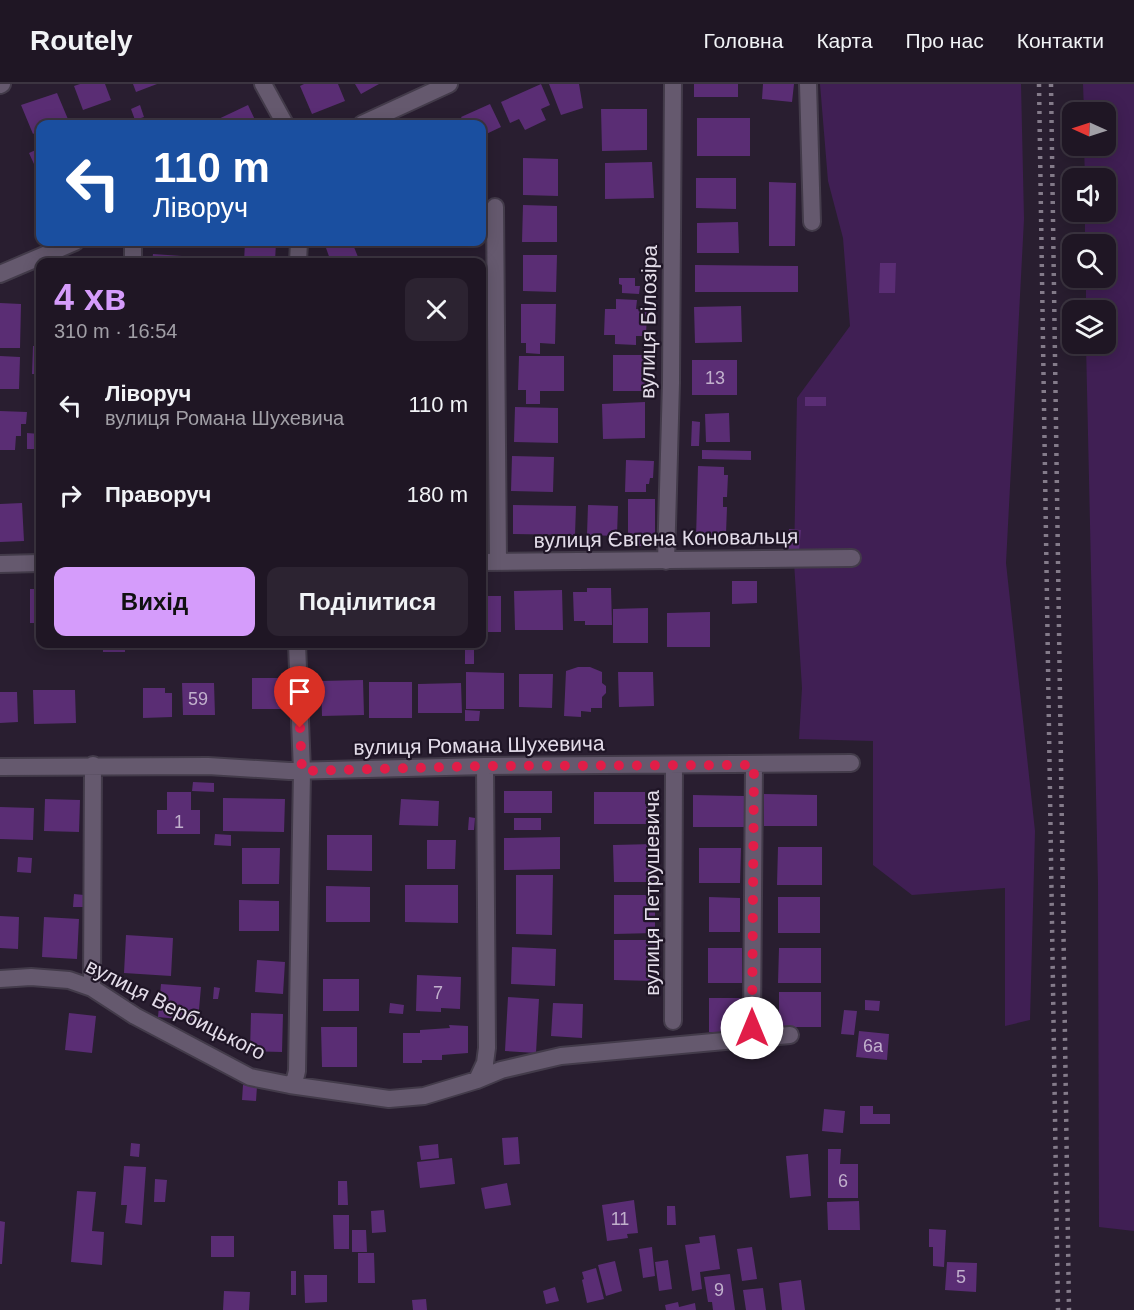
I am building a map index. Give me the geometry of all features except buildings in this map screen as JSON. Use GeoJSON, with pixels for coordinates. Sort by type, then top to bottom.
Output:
{"type":"FeatureCollection","features":[{"type":"Feature","properties":{"kind":"street"},"geometry":{"type":"LineString","coordinates":[[263,84],[283,120]]}},
{"type":"Feature","properties":{"kind":"street"},"geometry":{"type":"LineString","coordinates":[[371,120],[449,84]]}},
{"type":"Feature","properties":{"kind":"street","name":"вулиця Білозіра"},"geometry":{"type":"LineString","coordinates":[[666,561],[671,383],[672,84]]}},
{"type":"Feature","properties":{"kind":"street"},"geometry":{"type":"LineString","coordinates":[[808,84],[812,222]]}},
{"type":"Feature","properties":{"kind":"street"},"geometry":{"type":"LineString","coordinates":[[490,562],[495,207]]}},
{"type":"Feature","properties":{"kind":"street"},"geometry":{"type":"LineString","coordinates":[[38,258],[66,246]]}},
{"type":"Feature","properties":{"kind":"street"},"geometry":{"type":"LineString","coordinates":[[0,274],[36,259]]}},
{"type":"Feature","properties":{"kind":"street","name":"вулиця Євгена Коновальця"},"geometry":{"type":"LineString","coordinates":[[490,562],[852,558]]}},
{"type":"Feature","properties":{"kind":"street"},"geometry":{"type":"LineString","coordinates":[[0,564],[36,563]]}},
{"type":"Feature","properties":{"kind":"street"},"geometry":{"type":"LineString","coordinates":[[290,1085],[297,1071],[302,771],[297,648]]}},
{"type":"Feature","properties":{"kind":"street","name":"вулиця Романа Шухевича"},"geometry":{"type":"LineString","coordinates":[[0,767],[208,765],[302,771],[485,766],[851,764]]}},
{"type":"Feature","properties":{"kind":"street"},"geometry":{"type":"LineString","coordinates":[[92,988],[93,765]]}},
{"type":"Feature","properties":{"kind":"street"},"geometry":{"type":"LineString","coordinates":[[752,1028],[754,765]]}},
{"type":"Feature","properties":{"kind":"street"},"geometry":{"type":"LineString","coordinates":[[477,1080],[485,1063],[487,1048],[485,766]]}},
{"type":"Feature","properties":{"kind":"street","name":"вулиця Петрушевича"},"geometry":{"type":"LineString","coordinates":[[674,766],[674,1021]]}},
{"type":"Feature","properties":{"kind":"street","name":"вулиця Вербицького"},"geometry":{"type":"LineString","coordinates":[[0,979],[31,977],[69,980],[92,988],[135,1016],[250,1077],[389,1099],[424,1096],[501,1070],[561,1056],[790,1035]]}},
{"type":"Feature","properties":{"kind":"shaded area"},"geometry":{"type":"Polygon","coordinates":[[[820,84],[1021,84],[1024,219],[1006,563],[1035,831],[1030,1020],[1005,1026],[1005,888],[912,895],[873,865],[873,741],[799,739],[802,688],[794,562],[797,398],[850,326],[843,238],[828,181],[820,84]]]}},
{"type":"Feature","properties":{"kind":"shaded area"},"geometry":{"type":"Polygon","coordinates":[[[1083,84],[1134,84],[1134,1231],[1099,1227],[1098,884],[1086,354],[1116,354],[1116,300],[1086,300],[1086,288],[1116,288],[1116,234],[1085,234],[1085,222],[1116,222],[1116,168],[1085,168],[1084,156],[1116,156],[1116,102],[1084,102],[1083,84]]]}},
{"type":"Feature","properties":{"kind":"railway"},"geometry":{"type":"LineString","coordinates":[[1039,84],[1058,1310]]}},
{"type":"Feature","properties":{"kind":"railway"},"geometry":{"type":"LineString","coordinates":[[1051,84],[1069,1310]]}},
{"type":"Feature","properties":{"kind":"route"},"geometry":{"type":"LineString","coordinates":[[300,728],[302,771],[485,766],[754,765],[752,1028]]}}]}
